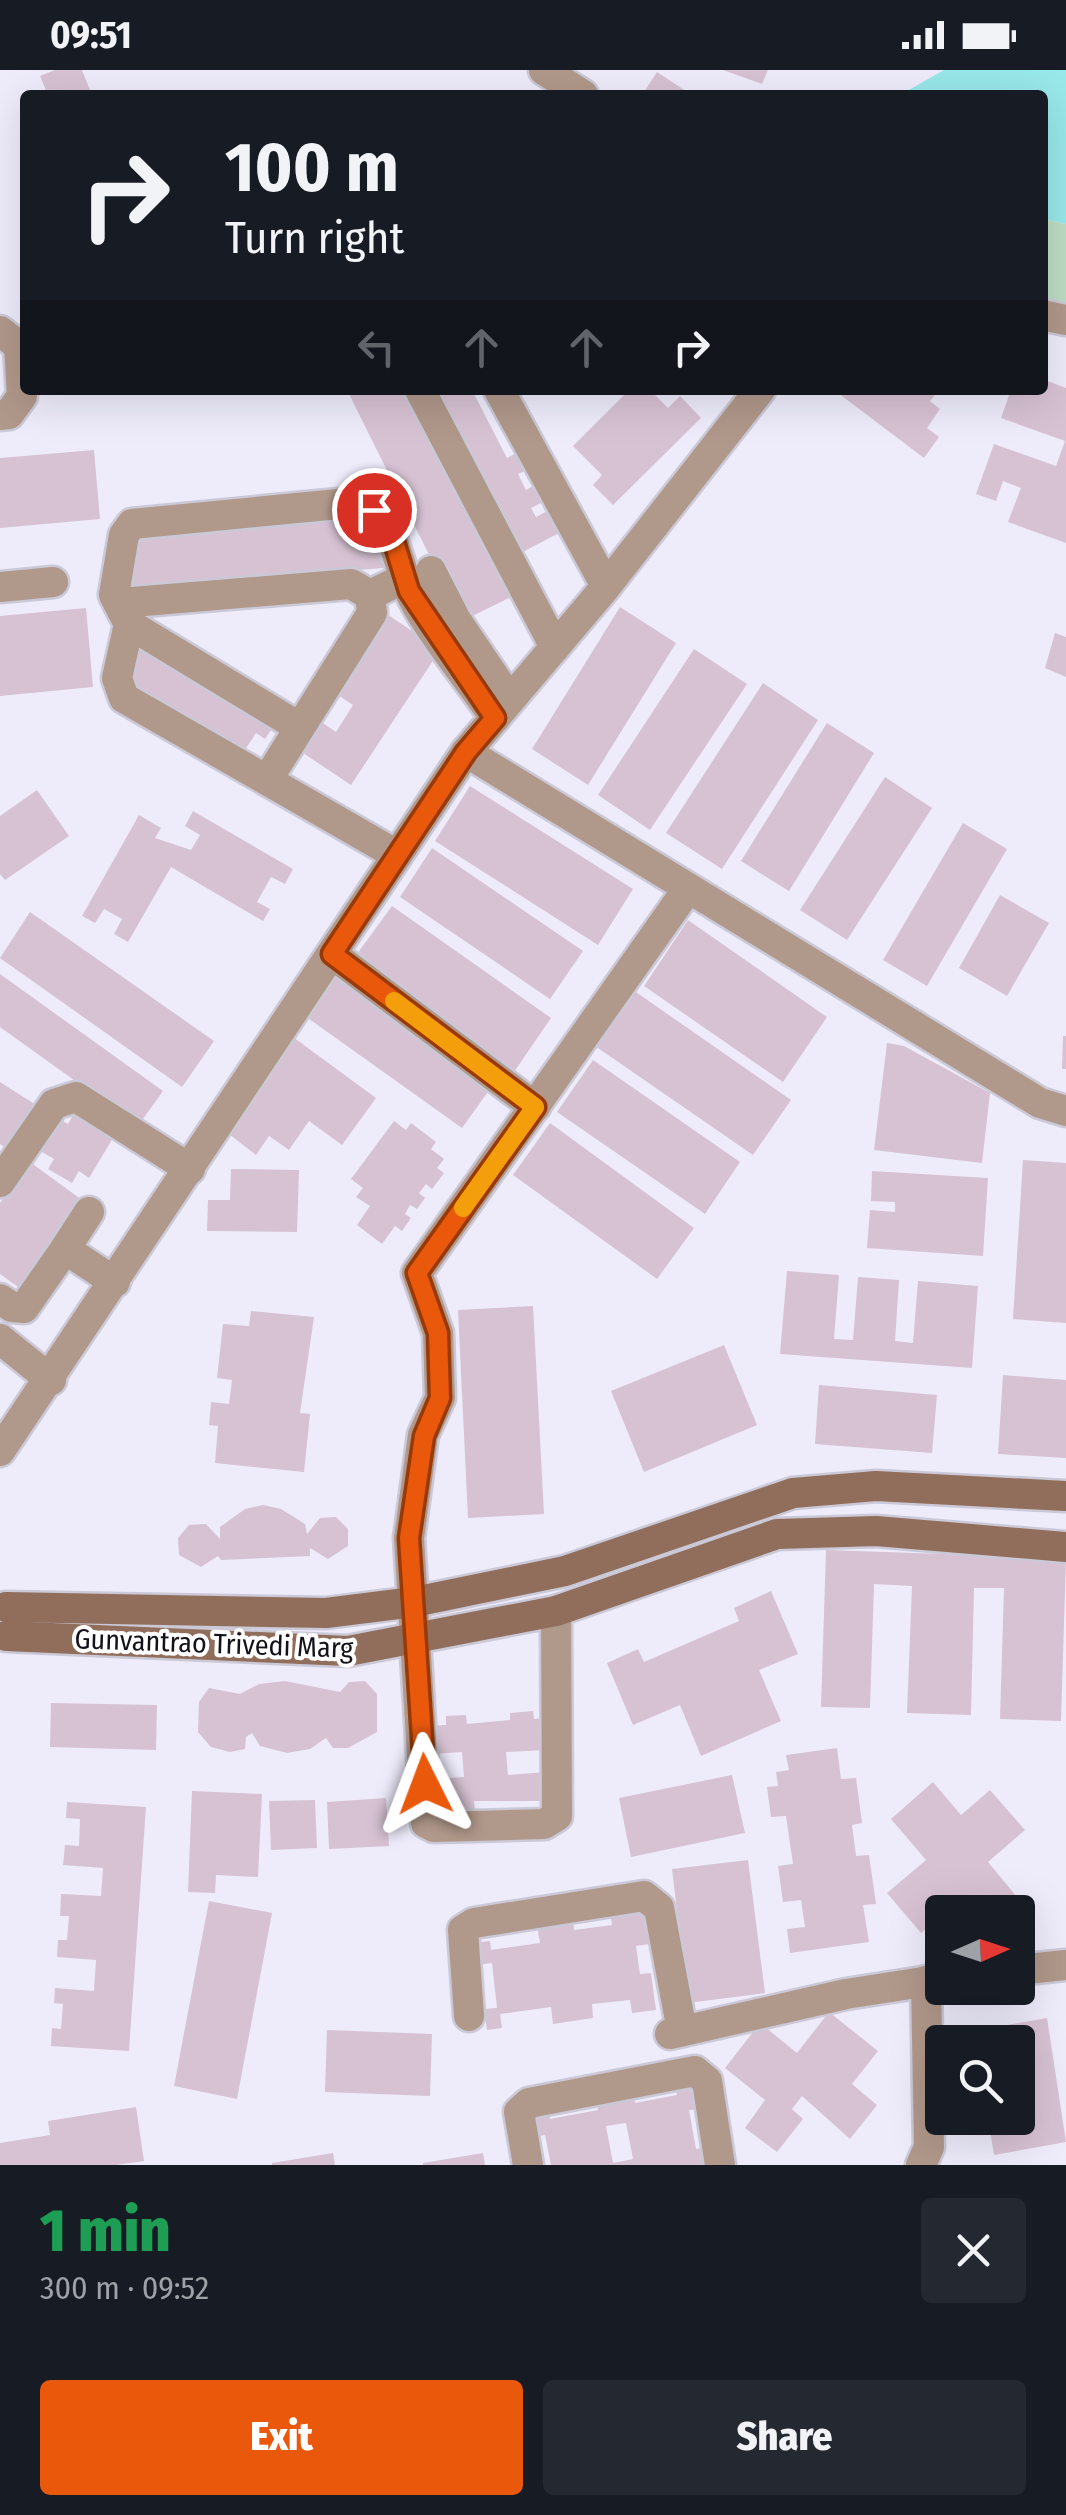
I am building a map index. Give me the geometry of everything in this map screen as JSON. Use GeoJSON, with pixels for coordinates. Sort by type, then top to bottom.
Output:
{"type":"FeatureCollection","features":[{"type":"Feature","properties":{"kind":"street"},"geometry":{"type":"LineString","coordinates":[[544,70],[575,90]]}},
{"type":"Feature","properties":{"kind":"street"},"geometry":{"type":"LineString","coordinates":[[0,330],[19,346],[20,363]]}},
{"type":"Feature","properties":{"kind":"street"},"geometry":{"type":"LineString","coordinates":[[0,415],[8,414],[22,395]]}},
{"type":"Feature","properties":{"kind":"street"},"geometry":{"type":"LineString","coordinates":[[423,395],[555,647]]}},
{"type":"Feature","properties":{"kind":"street"},"geometry":{"type":"LineString","coordinates":[[502,395],[606,586]]}},
{"type":"Feature","properties":{"kind":"street"},"geometry":{"type":"LineString","coordinates":[[0,1452],[466,752],[606,586],[756,395]]}},
{"type":"Feature","properties":{"kind":"street"},"geometry":{"type":"LineString","coordinates":[[299,727],[125,613],[114,595],[124,535],[132,524],[360,502],[374,510],[418,574]]}},
{"type":"Feature","properties":{"kind":"street"},"geometry":{"type":"LineString","coordinates":[[418,574],[409,591],[502,707]]}},
{"type":"Feature","properties":{"kind":"street"},"geometry":{"type":"LineString","coordinates":[[370,595],[418,574]]}},
{"type":"Feature","properties":{"kind":"street"},"geometry":{"type":"LineString","coordinates":[[0,587],[52,582]]}},
{"type":"Feature","properties":{"kind":"street"},"geometry":{"type":"LineString","coordinates":[[125,613],[351,584],[370,595]]}},
{"type":"Feature","properties":{"kind":"street"},"geometry":{"type":"LineString","coordinates":[[267,780],[372,613],[370,595]]}},
{"type":"Feature","properties":{"kind":"street"},"geometry":{"type":"LineString","coordinates":[[125,613],[117,678],[124,698],[398,855]]}},
{"type":"Feature","properties":{"kind":"street"},"geometry":{"type":"LineString","coordinates":[[466,752],[1040,1103],[1066,1111]]}},
{"type":"Feature","properties":{"kind":"street"},"geometry":{"type":"LineString","coordinates":[[556,1611],[556,1816],[544,1824],[434,1827],[426,1823],[418,1637],[409,1538],[424,1436],[440,1398],[438,1333],[417,1273],[687,890]]}},
{"type":"Feature","properties":{"kind":"street"},"geometry":{"type":"LineString","coordinates":[[332,954],[535,1107]]}},
{"type":"Feature","properties":{"kind":"street"},"geometry":{"type":"LineString","coordinates":[[0,1182],[54,1104],[76,1097],[190,1169]]}},
{"type":"Feature","properties":{"kind":"street"},"geometry":{"type":"LineString","coordinates":[[0,1299],[12,1307],[24,1308],[90,1212]]}},
{"type":"Feature","properties":{"kind":"street"},"geometry":{"type":"LineString","coordinates":[[64,1249],[115,1282]]}},
{"type":"Feature","properties":{"kind":"street"},"geometry":{"type":"LineString","coordinates":[[0,1339],[51,1380]]}},
{"type":"Feature","properties":{"kind":"street"},"geometry":{"type":"LineString","coordinates":[[3,1621],[326,1613],[414,1602],[566,1572],[793,1493],[876,1486],[1066,1496]]}},
{"type":"Feature","properties":{"kind":"street"},"geometry":{"type":"LineString","coordinates":[[766,1503],[776,1534]]}},
{"type":"Feature","properties":{"kind":"street","name":"Gunvantrao Trivedi Marg"},"geometry":{"type":"LineString","coordinates":[[3,1621],[348,1651],[556,1611],[776,1534],[876,1532],[1066,1547]]}},
{"type":"Feature","properties":{"kind":"street"},"geometry":{"type":"LineString","coordinates":[[604,1558],[614,1590]]}},
{"type":"Feature","properties":{"kind":"street"},"geometry":{"type":"LineString","coordinates":[[470,2016],[463,1930],[474,1923],[644,1896],[659,1908],[676,2033],[846,1994],[925,1981]]}},
{"type":"Feature","properties":{"kind":"street"},"geometry":{"type":"LineString","coordinates":[[1035,1968],[1066,1965]]}},
{"type":"Feature","properties":{"kind":"street"},"geometry":{"type":"LineString","coordinates":[[922,2165],[929,2147],[933,2005]]}},
{"type":"Feature","properties":{"kind":"street"},"geometry":{"type":"LineString","coordinates":[[528,2165],[519,2112],[529,2103],[696,2071],[706,2081],[720,2165]]}},
{"type":"Feature","properties":{"kind":"shaded area"},"geometry":{"type":"Polygon","coordinates":[[[944,70],[1066,70],[1066,224],[1048,220],[1048,90],[909,90],[944,70]]]}},
{"type":"Feature","properties":{"kind":"shaded area"},"geometry":{"type":"Polygon","coordinates":[[[1048,220],[1066,224],[1066,309],[1048,306],[1048,220]]]}},
{"type":"Feature","properties":{"kind":"building"},"geometry":{"type":"Polygon","coordinates":[[[55,70],[82,70],[90,90],[46,90],[40,76],[55,70]]]}},
{"type":"Feature","properties":{"kind":"building"},"geometry":{"type":"Polygon","coordinates":[[[723,70],[768,70],[762,84],[723,70]]]}},
{"type":"Feature","properties":{"kind":"building"},"geometry":{"type":"Polygon","coordinates":[[[657,72],[684,90],[645,90],[657,72]]]}},
{"type":"Feature","properties":{"kind":"building"},"geometry":{"type":"Polygon","coordinates":[[[1048,381],[1066,388],[1066,543],[1008,522],[1021,488],[1003,481],[996,501],[976,494],[994,444],[1056,466],[1065,441],[1001,418],[1009,395],[1048,395],[1048,381]]]}},
{"type":"Feature","properties":{"kind":"building"},"geometry":{"type":"Polygon","coordinates":[[[349,395],[410,395],[511,597],[462,621],[349,395]]]}},
{"type":"Feature","properties":{"kind":"building"},"geometry":{"type":"Polygon","coordinates":[[[433,395],[475,395],[507,458],[516,453],[525,471],[518,474],[526,490],[533,486],[541,503],[531,508],[536,517],[549,510],[561,532],[515,556],[433,395]]]}},
{"type":"Feature","properties":{"kind":"building"},"geometry":{"type":"Polygon","coordinates":[[[624,395],[655,395],[668,408],[680,396],[701,418],[613,505],[593,485],[602,475],[573,446],[624,395]]]}},
{"type":"Feature","properties":{"kind":"building"},"geometry":{"type":"Polygon","coordinates":[[[841,395],[935,395],[930,401],[940,409],[927,428],[939,437],[924,458],[841,395]]]}},
{"type":"Feature","properties":{"kind":"building"},"geometry":{"type":"Polygon","coordinates":[[[94,450],[100,519],[0,528],[0,458],[94,450]]]}},
{"type":"Feature","properties":{"kind":"building"},"geometry":{"type":"Polygon","coordinates":[[[366,515],[368,539],[384,538],[384,568],[120,588],[121,562],[136,561],[132,533],[366,515]]]}},
{"type":"Feature","properties":{"kind":"building"},"geometry":{"type":"Polygon","coordinates":[[[620,607],[676,643],[588,785],[532,749],[620,607]]]}},
{"type":"Feature","properties":{"kind":"building"},"geometry":{"type":"Polygon","coordinates":[[[86,608],[93,687],[0,696],[0,616],[86,608]]]}},
{"type":"Feature","properties":{"kind":"building"},"geometry":{"type":"Polygon","coordinates":[[[384,612],[440,650],[351,785],[294,747],[314,717],[336,732],[353,705],[332,691],[384,612]]]}},
{"type":"Feature","properties":{"kind":"building"},"geometry":{"type":"Polygon","coordinates":[[[142,632],[277,721],[265,739],[256,733],[241,756],[126,680],[142,632]]]}},
{"type":"Feature","properties":{"kind":"building"},"geometry":{"type":"Polygon","coordinates":[[[1055,633],[1066,637],[1066,677],[1045,668],[1055,633]]]}},
{"type":"Feature","properties":{"kind":"building"},"geometry":{"type":"Polygon","coordinates":[[[694,649],[747,684],[650,830],[598,795],[694,649]]]}},
{"type":"Feature","properties":{"kind":"building"},"geometry":{"type":"Polygon","coordinates":[[[763,683],[818,720],[722,869],[666,833],[763,683]]]}},
{"type":"Feature","properties":{"kind":"building"},"geometry":{"type":"Polygon","coordinates":[[[827,723],[874,753],[789,891],[741,861],[827,723]]]}},
{"type":"Feature","properties":{"kind":"building"},"geometry":{"type":"Polygon","coordinates":[[[885,777],[932,808],[847,940],[800,910],[885,777]]]}},
{"type":"Feature","properties":{"kind":"building"},"geometry":{"type":"Polygon","coordinates":[[[470,786],[633,889],[598,945],[435,841],[470,786]]]}},
{"type":"Feature","properties":{"kind":"building"},"geometry":{"type":"Polygon","coordinates":[[[37,790],[69,836],[5,880],[0,874],[0,816],[37,790]]]}},
{"type":"Feature","properties":{"kind":"building"},"geometry":{"type":"Polygon","coordinates":[[[193,811],[293,869],[285,884],[271,877],[257,902],[270,909],[263,921],[171,867],[128,942],[114,934],[122,919],[104,909],[95,923],[82,916],[139,815],[161,828],[155,838],[191,850],[200,835],[185,826],[193,811]]]}},
{"type":"Feature","properties":{"kind":"building"},"geometry":{"type":"Polygon","coordinates":[[[963,823],[1007,849],[927,986],[883,960],[963,823]]]}},
{"type":"Feature","properties":{"kind":"building"},"geometry":{"type":"Polygon","coordinates":[[[432,848],[583,951],[550,999],[400,897],[432,848]]]}},
{"type":"Feature","properties":{"kind":"building"},"geometry":{"type":"Polygon","coordinates":[[[1000,895],[1049,923],[1007,996],[959,968],[1000,895]]]}},
{"type":"Feature","properties":{"kind":"building"},"geometry":{"type":"Polygon","coordinates":[[[392,906],[551,1018],[514,1072],[354,958],[392,906]]]}},
{"type":"Feature","properties":{"kind":"building"},"geometry":{"type":"Polygon","coordinates":[[[30,912],[214,1041],[182,1087],[0,958],[30,912]]]}},
{"type":"Feature","properties":{"kind":"building"},"geometry":{"type":"Polygon","coordinates":[[[688,920],[827,1017],[783,1082],[644,986],[688,920]]]}},
{"type":"Feature","properties":{"kind":"building"},"geometry":{"type":"Polygon","coordinates":[[[337,970],[495,1082],[462,1128],[305,1016],[337,970]]]}},
{"type":"Feature","properties":{"kind":"building"},"geometry":{"type":"Polygon","coordinates":[[[0,974],[163,1091],[138,1126],[0,1027],[0,974]]]}},
{"type":"Feature","properties":{"kind":"building"},"geometry":{"type":"Polygon","coordinates":[[[633,990],[791,1100],[753,1155],[595,1046],[633,990]]]}},
{"type":"Feature","properties":{"kind":"building"},"geometry":{"type":"Polygon","coordinates":[[[1066,1036],[1066,1069],[1062,1069],[1066,1036]]]}},
{"type":"Feature","properties":{"kind":"building"},"geometry":{"type":"Polygon","coordinates":[[[293,1037],[376,1098],[342,1145],[309,1121],[289,1150],[269,1136],[256,1155],[225,1131],[293,1037]]]}},
{"type":"Feature","properties":{"kind":"building"},"geometry":{"type":"Polygon","coordinates":[[[887,1043],[904,1046],[990,1093],[982,1163],[874,1150],[887,1043]]]}},
{"type":"Feature","properties":{"kind":"building"},"geometry":{"type":"Polygon","coordinates":[[[593,1060],[740,1162],[705,1214],[557,1112],[593,1060]]]}},
{"type":"Feature","properties":{"kind":"building"},"geometry":{"type":"Polygon","coordinates":[[[0,1082],[36,1105],[8,1149],[0,1144],[0,1082]]]}},
{"type":"Feature","properties":{"kind":"building"},"geometry":{"type":"Polygon","coordinates":[[[76,1110],[116,1133],[89,1178],[79,1171],[72,1183],[48,1169],[54,1159],[37,1149],[55,1116],[68,1124],[76,1110]]]}},
{"type":"Feature","properties":{"kind":"building"},"geometry":{"type":"Polygon","coordinates":[[[394,1121],[406,1130],[411,1123],[436,1142],[431,1149],[444,1159],[437,1168],[444,1173],[432,1189],[426,1184],[419,1193],[425,1198],[417,1209],[410,1205],[405,1214],[411,1218],[402,1231],[395,1226],[382,1244],[357,1225],[370,1206],[356,1197],[363,1188],[351,1179],[394,1121]]]}},
{"type":"Feature","properties":{"kind":"building"},"geometry":{"type":"Polygon","coordinates":[[[550,1123],[694,1228],[657,1279],[513,1175],[550,1123]]]}},
{"type":"Feature","properties":{"kind":"building"},"geometry":{"type":"Polygon","coordinates":[[[1023,1160],[1066,1163],[1066,1323],[1013,1319],[1023,1160]]]}},
{"type":"Feature","properties":{"kind":"building"},"geometry":{"type":"Polygon","coordinates":[[[30,1162],[82,1200],[18,1287],[0,1274],[0,1203],[30,1162]]]}},
{"type":"Feature","properties":{"kind":"building"},"geometry":{"type":"Polygon","coordinates":[[[231,1169],[299,1170],[297,1232],[207,1231],[208,1200],[230,1200],[231,1169]]]}},
{"type":"Feature","properties":{"kind":"building"},"geometry":{"type":"Polygon","coordinates":[[[872,1171],[988,1178],[983,1256],[867,1248],[870,1210],[895,1212],[895,1202],[871,1201],[872,1171]]]}},
{"type":"Feature","properties":{"kind":"building"},"geometry":{"type":"Polygon","coordinates":[[[787,1271],[839,1275],[834,1339],[853,1340],[858,1277],[899,1280],[895,1341],[913,1343],[918,1281],[978,1286],[972,1368],[780,1354],[787,1271]]]}},
{"type":"Feature","properties":{"kind":"building"},"geometry":{"type":"Polygon","coordinates":[[[533,1306],[544,1514],[468,1518],[458,1310],[533,1306]]]}},
{"type":"Feature","properties":{"kind":"building"},"geometry":{"type":"Polygon","coordinates":[[[251,1311],[314,1317],[300,1413],[310,1414],[304,1472],[215,1463],[218,1426],[209,1425],[211,1402],[229,1404],[232,1380],[217,1378],[223,1324],[249,1326],[251,1311]]]}},
{"type":"Feature","properties":{"kind":"building"},"geometry":{"type":"Polygon","coordinates":[[[724,1345],[757,1425],[644,1472],[611,1391],[724,1345]]]}},
{"type":"Feature","properties":{"kind":"building"},"geometry":{"type":"Polygon","coordinates":[[[1003,1375],[1066,1380],[1066,1458],[998,1454],[1003,1375]]]}},
{"type":"Feature","properties":{"kind":"building"},"geometry":{"type":"Polygon","coordinates":[[[819,1385],[937,1395],[932,1453],[815,1444],[819,1385]]]}},
{"type":"Feature","properties":{"kind":"building"},"geometry":{"type":"Polygon","coordinates":[[[263,1505],[281,1509],[305,1524],[307,1534],[320,1518],[336,1517],[348,1529],[348,1546],[328,1559],[310,1548],[310,1556],[221,1560],[218,1556],[201,1567],[179,1555],[178,1538],[189,1525],[206,1524],[220,1539],[220,1527],[245,1509],[263,1505]]]}},
{"type":"Feature","properties":{"kind":"building"},"geometry":{"type":"Polygon","coordinates":[[[826,1550],[1066,1558],[1061,1721],[1000,1719],[1004,1588],[974,1588],[971,1715],[907,1713],[912,1586],[874,1584],[870,1708],[821,1707],[826,1550]]]}},
{"type":"Feature","properties":{"kind":"building"},"geometry":{"type":"Polygon","coordinates":[[[771,1591],[798,1654],[759,1670],[781,1721],[701,1756],[680,1705],[633,1725],[607,1663],[638,1649],[644,1662],[739,1621],[734,1608],[771,1591]]]}},
{"type":"Feature","properties":{"kind":"building"},"geometry":{"type":"Polygon","coordinates":[[[285,1681],[340,1692],[349,1682],[365,1681],[377,1694],[377,1732],[348,1748],[333,1748],[326,1738],[310,1749],[287,1753],[260,1746],[252,1733],[246,1737],[245,1749],[230,1752],[211,1747],[198,1732],[199,1702],[209,1688],[240,1694],[259,1684],[285,1681]]]}},
{"type":"Feature","properties":{"kind":"building"},"geometry":{"type":"Polygon","coordinates":[[[51,1703],[157,1705],[156,1750],[50,1747],[51,1703]]]}},
{"type":"Feature","properties":{"kind":"building"},"geometry":{"type":"Polygon","coordinates":[[[533,1711],[534,1719],[544,1718],[546,1750],[506,1752],[508,1775],[547,1772],[549,1801],[474,1801],[475,1812],[435,1815],[433,1779],[464,1777],[462,1752],[431,1754],[429,1726],[446,1725],[446,1716],[466,1715],[467,1724],[510,1720],[510,1713],[533,1711]]]}},
{"type":"Feature","properties":{"kind":"building"},"geometry":{"type":"Polygon","coordinates":[[[837,1748],[841,1779],[856,1778],[862,1823],[852,1825],[856,1856],[869,1855],[876,1904],[863,1905],[869,1942],[790,1953],[787,1929],[805,1927],[801,1900],[783,1902],[778,1866],[793,1864],[786,1816],[771,1817],[767,1787],[778,1786],[776,1772],[789,1770],[786,1755],[837,1748]]]}},
{"type":"Feature","properties":{"kind":"building"},"geometry":{"type":"Polygon","coordinates":[[[732,1775],[745,1833],[631,1857],[619,1798],[732,1775]]]}},
{"type":"Feature","properties":{"kind":"building"},"geometry":{"type":"Polygon","coordinates":[[[933,1782],[961,1815],[990,1790],[1025,1830],[988,1862],[1015,1895],[925,1895],[925,1930],[921,1933],[887,1893],[926,1860],[891,1819],[933,1782]]]}},
{"type":"Feature","properties":{"kind":"building"},"geometry":{"type":"Polygon","coordinates":[[[192,1791],[262,1794],[258,1877],[216,1875],[215,1893],[188,1892],[192,1791]]]}},
{"type":"Feature","properties":{"kind":"building"},"geometry":{"type":"Polygon","coordinates":[[[386,1798],[389,1846],[329,1849],[327,1802],[386,1798]]]}},
{"type":"Feature","properties":{"kind":"building"},"geometry":{"type":"Polygon","coordinates":[[[315,1800],[317,1848],[271,1850],[269,1801],[315,1800]]]}},
{"type":"Feature","properties":{"kind":"building"},"geometry":{"type":"Polygon","coordinates":[[[67,1802],[146,1807],[129,2051],[51,2046],[52,2028],[61,2029],[63,2004],[54,2003],[55,1988],[94,1991],[96,1960],[57,1957],[58,1940],[67,1940],[69,1916],[60,1916],[61,1894],[101,1896],[103,1868],[63,1865],[65,1845],[79,1846],[80,1819],[66,1818],[67,1802]]]}},
{"type":"Feature","properties":{"kind":"building"},"geometry":{"type":"Polygon","coordinates":[[[748,1860],[765,1993],[688,2003],[672,1869],[748,1860]]]}},
{"type":"Feature","properties":{"kind":"building"},"geometry":{"type":"Polygon","coordinates":[[[209,1901],[272,1913],[237,2099],[174,2086],[209,1901]]]}},
{"type":"Feature","properties":{"kind":"building"},"geometry":{"type":"Polygon","coordinates":[[[645,1905],[650,1944],[636,1946],[640,1974],[651,1973],[656,2010],[632,2013],[630,2000],[592,2004],[593,2018],[553,2024],[551,2007],[500,2014],[502,2028],[487,2030],[484,2009],[497,2008],[492,1963],[477,1965],[474,1943],[490,1941],[491,1950],[540,1943],[537,1926],[573,1921],[574,1930],[612,1925],[610,1909],[645,1905]]]}},
{"type":"Feature","properties":{"kind":"building"},"geometry":{"type":"Polygon","coordinates":[[[829,2012],[878,2051],[852,2084],[877,2105],[850,2139],[802,2096],[792,2109],[803,2119],[777,2152],[745,2128],[765,2100],[725,2068],[760,2023],[797,2053],[829,2012]]]}},
{"type":"Feature","properties":{"kind":"building"},"geometry":{"type":"Polygon","coordinates":[[[1047,2018],[1066,2142],[994,2155],[991,2135],[1035,2135],[1035,2025],[1007,2025],[1047,2018]]]}},
{"type":"Feature","properties":{"kind":"building"},"geometry":{"type":"Polygon","coordinates":[[[327,2030],[432,2034],[430,2096],[325,2092],[327,2030]]]}},
{"type":"Feature","properties":{"kind":"building"},"geometry":{"type":"Polygon","coordinates":[[[696,2080],[701,2109],[689,2110],[696,2149],[706,2147],[710,2165],[551,2165],[545,2135],[535,2137],[531,2113],[549,2110],[550,2119],[598,2110],[596,2101],[634,2094],[635,2103],[677,2095],[675,2083],[696,2080]],[[626,2123],[606,2126],[613,2163],[633,2159],[626,2123]]]}},
{"type":"Feature","properties":{"kind":"building"},"geometry":{"type":"Polygon","coordinates":[[[136,2107],[144,2161],[116,2165],[0,2165],[0,2143],[50,2135],[48,2121],[136,2107]]]}},
{"type":"Feature","properties":{"kind":"building"},"geometry":{"type":"Polygon","coordinates":[[[333,2153],[335,2165],[272,2165],[272,2163],[333,2153]]]}},
{"type":"Feature","properties":{"kind":"building"},"geometry":{"type":"Polygon","coordinates":[[[483,2153],[485,2165],[423,2165],[423,2163],[483,2153]]]}},
{"type":"Feature","properties":{"kind":"slow traffic"},"geometry":{"type":"LineString","coordinates":[[394,1001],[535,1107],[463,1208]]}},
{"type":"Feature","properties":{"kind":"route"},"geometry":{"type":"LineString","coordinates":[[374,510],[394,542],[409,591],[495,718],[466,752],[332,954],[535,1107],[417,1273],[438,1333],[440,1398],[424,1436],[409,1538],[425,1784]]}}]}
